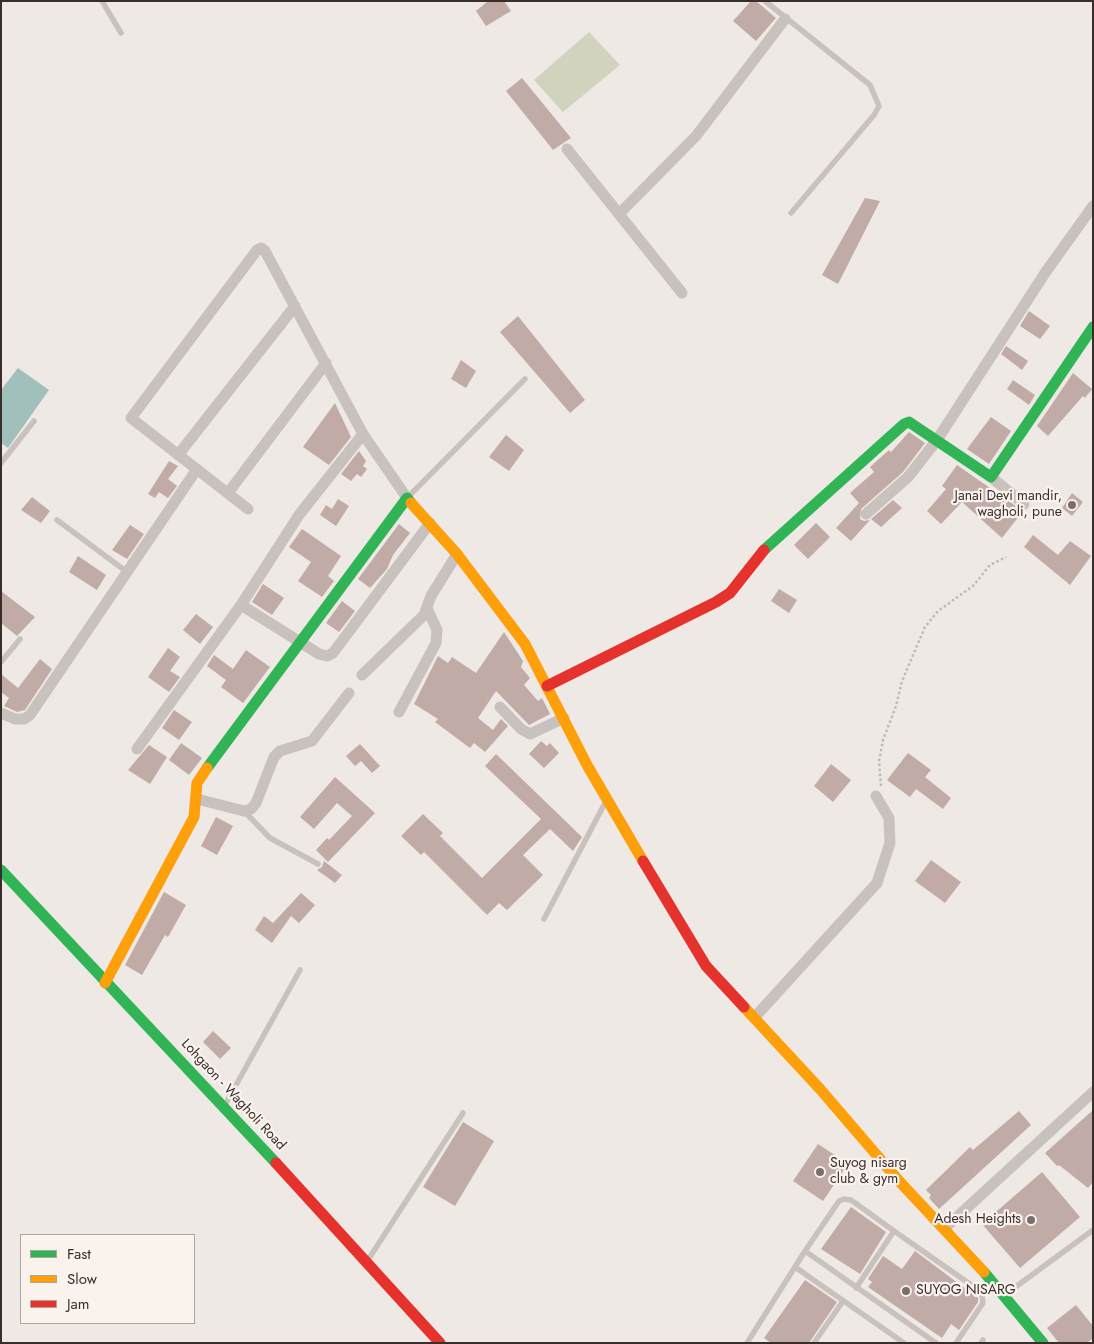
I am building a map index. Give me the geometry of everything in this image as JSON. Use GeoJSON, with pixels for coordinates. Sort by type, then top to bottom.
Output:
{"type":"FeatureCollection","features":[{"type":"Feature","properties":{"kind":"street"},"geometry":{"type":"LineString","coordinates":[[619,214],[696,136],[786,19]]}},
{"type":"Feature","properties":{"kind":"street"},"geometry":{"type":"LineString","coordinates":[[567,150],[682,293]]}},
{"type":"Feature","properties":{"kind":"street"},"geometry":{"type":"LineString","coordinates":[[866,514],[908,477],[937,440],[1045,273],[1093,206]]}},
{"type":"Feature","properties":{"kind":"street"},"geometry":{"type":"LineString","coordinates":[[248,509],[131,418],[257,250],[261,248],[265,251],[326,363],[362,434],[408,498],[457,554],[525,644],[607,799],[706,966],[899,1181],[945,1228],[1005,1295],[1043,1343]]}},
{"type":"Feature","properties":{"kind":"street"},"geometry":{"type":"LineString","coordinates":[[178,455],[295,306]]}},
{"type":"Feature","properties":{"kind":"street"},"geometry":{"type":"LineString","coordinates":[[991,477],[1093,326]]}},
{"type":"Feature","properties":{"kind":"street"},"geometry":{"type":"LineString","coordinates":[[228,493],[326,363]]}},
{"type":"Feature","properties":{"kind":"street"},"geometry":{"type":"LineString","coordinates":[[548,686],[716,602],[730,593],[765,549],[904,424],[909,422],[991,477],[1024,504]]}},
{"type":"Feature","properties":{"kind":"street"},"geometry":{"type":"LineString","coordinates":[[137,748],[241,605],[299,515],[362,434]]}},
{"type":"Feature","properties":{"kind":"street"},"geometry":{"type":"LineString","coordinates":[[1,713],[15,719],[24,719],[30,715],[197,469]]}},
{"type":"Feature","properties":{"kind":"street"},"geometry":{"type":"LineString","coordinates":[[106,983],[194,817],[198,783],[203,773],[408,498]]}},
{"type":"Feature","properties":{"kind":"street"},"geometry":{"type":"LineString","coordinates":[[241,605],[319,654],[327,656],[333,653],[430,523]]}},
{"type":"Feature","properties":{"kind":"street"},"geometry":{"type":"LineString","coordinates":[[362,675],[382,654],[417,624],[427,608],[431,596],[457,554]]}},
{"type":"Feature","properties":{"kind":"street"},"geometry":{"type":"LineString","coordinates":[[399,712],[436,643],[437,630],[427,608]]}},
{"type":"Feature","properties":{"kind":"street"},"geometry":{"type":"LineString","coordinates":[[197,799],[244,811],[251,809],[256,803],[274,757],[280,751],[312,741],[349,693]]}},
{"type":"Feature","properties":{"kind":"street"},"geometry":{"type":"LineString","coordinates":[[500,707],[521,729],[530,734],[564,718]]}},
{"type":"Feature","properties":{"kind":"street"},"geometry":{"type":"LineString","coordinates":[[754,1018],[877,883],[890,843],[889,818],[876,796]]}},
{"type":"Feature","properties":{"kind":"street","name":"Lohgaon - Wagholi Road"},"geometry":{"type":"LineString","coordinates":[[1,870],[224,1106],[440,1343]]}},
{"type":"Feature","properties":{"kind":"street"},"geometry":{"type":"LineString","coordinates":[[945,1228],[1093,1092]]}},
{"type":"Feature","properties":{"kind":"lane"},"geometry":{"type":"LineString","coordinates":[[102,1],[121,33]]}},
{"type":"Feature","properties":{"kind":"lane"},"geometry":{"type":"LineString","coordinates":[[765,1],[870,85],[879,106],[874,115],[791,213]]}},
{"type":"Feature","properties":{"kind":"lane"},"geometry":{"type":"LineString","coordinates":[[408,498],[525,379]]}},
{"type":"Feature","properties":{"kind":"lane"},"geometry":{"type":"LineString","coordinates":[[1,463],[34,421]]}},
{"type":"Feature","properties":{"kind":"lane"},"geometry":{"type":"LineString","coordinates":[[57,520],[127,572]]}},
{"type":"Feature","properties":{"kind":"lane"},"geometry":{"type":"LineString","coordinates":[[1,662],[20,639]]}},
{"type":"Feature","properties":{"kind":"lane"},"geometry":{"type":"LineString","coordinates":[[544,919],[607,799]]}},
{"type":"Feature","properties":{"kind":"lane"},"geometry":{"type":"LineString","coordinates":[[244,811],[270,838],[318,864]]}},
{"type":"Feature","properties":{"kind":"lane"},"geometry":{"type":"LineString","coordinates":[[224,1106],[300,970]]}},
{"type":"Feature","properties":{"kind":"lane"},"geometry":{"type":"LineString","coordinates":[[367,1262],[463,1113]]}},
{"type":"Feature","properties":{"kind":"lane"},"geometry":{"type":"LineString","coordinates":[[747,1343],[805,1251],[839,1201],[844,1198],[851,1200],[977,1289],[982,1296],[983,1302],[956,1343]]}},
{"type":"Feature","properties":{"kind":"lane"},"geometry":{"type":"LineString","coordinates":[[1005,1295],[1093,1230]]}},
{"type":"Feature","properties":{"kind":"lane"},"geometry":{"type":"LineString","coordinates":[[856,1288],[894,1231]]}},
{"type":"Feature","properties":{"kind":"lane"},"geometry":{"type":"LineString","coordinates":[[805,1251],[936,1343]]}},
{"type":"Feature","properties":{"kind":"lane"},"geometry":{"type":"LineString","coordinates":[[795,1267],[904,1343]]}},
{"type":"Feature","properties":{"kind":"lane"},"geometry":{"type":"LineString","coordinates":[[814,1343],[843,1301]]}},
{"type":"Feature","properties":{"kind":"lane"},"geometry":{"type":"LineString","coordinates":[[889,1343],[894,1336]]}},
{"type":"Feature","properties":{"kind":"path"},"geometry":{"type":"LineString","coordinates":[[876,796],[880,787],[879,761],[882,740],[896,706],[902,681],[925,627],[938,611],[973,586],[990,565],[1006,557]]}},
{"type":"Feature","properties":{"kind":"green space"},"geometry":{"type":"Polygon","coordinates":[[[589,32],[620,65],[563,112],[534,80],[589,32]]]}},
{"type":"Feature","properties":{"kind":"water"},"geometry":{"type":"Polygon","coordinates":[[[18,368],[49,390],[8,448],[1,443],[1,390],[18,368]]]}},
{"type":"Feature","properties":{"kind":"building"},"geometry":{"type":"Polygon","coordinates":[[[488,1],[504,1],[511,11],[486,26],[476,11],[488,1]]]}},
{"type":"Feature","properties":{"kind":"building"},"geometry":{"type":"Polygon","coordinates":[[[751,1],[756,1],[776,18],[756,41],[733,21],[751,1]]]}},
{"type":"Feature","properties":{"kind":"building"},"geometry":{"type":"Polygon","coordinates":[[[522,78],[571,138],[553,150],[506,91],[522,78]]]}},
{"type":"Feature","properties":{"kind":"building"},"geometry":{"type":"Polygon","coordinates":[[[865,198],[880,201],[838,284],[822,275],[865,198]]]}},
{"type":"Feature","properties":{"kind":"building"},"geometry":{"type":"Polygon","coordinates":[[[1029,311],[1050,326],[1040,339],[1020,326],[1029,311]]]}},
{"type":"Feature","properties":{"kind":"building"},"geometry":{"type":"Polygon","coordinates":[[[518,316],[585,400],[570,413],[500,332],[518,316]]]}},
{"type":"Feature","properties":{"kind":"building"},"geometry":{"type":"Polygon","coordinates":[[[1006,346],[1028,361],[1022,370],[1001,354],[1006,346]]]}},
{"type":"Feature","properties":{"kind":"building"},"geometry":{"type":"Polygon","coordinates":[[[461,360],[476,371],[466,388],[451,379],[461,360]]]}},
{"type":"Feature","properties":{"kind":"building"},"geometry":{"type":"Polygon","coordinates":[[[1073,373],[1092,389],[1085,398],[1083,396],[1048,436],[1037,426],[1073,373]]]}},
{"type":"Feature","properties":{"kind":"building"},"geometry":{"type":"Polygon","coordinates":[[[1013,380],[1035,395],[1029,405],[1007,389],[1013,380]]]}},
{"type":"Feature","properties":{"kind":"building"},"geometry":{"type":"Polygon","coordinates":[[[335,403],[351,437],[329,465],[303,447],[335,403]]]}},
{"type":"Feature","properties":{"kind":"building"},"geometry":{"type":"Polygon","coordinates":[[[991,417],[1011,431],[989,464],[967,449],[991,417]]]}},
{"type":"Feature","properties":{"kind":"building"},"geometry":{"type":"Polygon","coordinates":[[[909,432],[925,443],[903,472],[861,509],[860,519],[864,521],[870,520],[851,541],[836,528],[859,503],[850,493],[874,472],[870,467],[889,450],[891,452],[909,432]]]}},
{"type":"Feature","properties":{"kind":"building"},"geometry":{"type":"Polygon","coordinates":[[[506,435],[524,450],[509,471],[489,457],[506,435]]]}},
{"type":"Feature","properties":{"kind":"building"},"geometry":{"type":"Polygon","coordinates":[[[359,451],[366,461],[363,466],[367,469],[361,477],[357,474],[351,481],[341,474],[359,451]]]}},
{"type":"Feature","properties":{"kind":"building"},"geometry":{"type":"Polygon","coordinates":[[[169,461],[178,466],[168,479],[177,486],[168,498],[159,492],[155,498],[148,494],[169,461]]]}},
{"type":"Feature","properties":{"kind":"building"},"geometry":{"type":"Polygon","coordinates":[[[957,465],[1023,511],[1002,538],[962,502],[941,524],[927,511],[946,489],[942,486],[957,465]]]}},
{"type":"Feature","properties":{"kind":"building","name":"Janai Devi mandir, wagholi, pune"},"geometry":{"type":"Polygon","coordinates":[[[1072,493],[1083,502],[1072,516],[1062,508],[1072,493]]]}},
{"type":"Feature","properties":{"kind":"building"},"geometry":{"type":"Polygon","coordinates":[[[32,497],[50,511],[41,523],[21,510],[32,497]]]}},
{"type":"Feature","properties":{"kind":"building"},"geometry":{"type":"Polygon","coordinates":[[[338,499],[349,506],[336,526],[320,515],[326,505],[332,509],[338,499]]]}},
{"type":"Feature","properties":{"kind":"building"},"geometry":{"type":"Polygon","coordinates":[[[893,500],[902,508],[881,527],[871,519],[893,500]]]}},
{"type":"Feature","properties":{"kind":"building"},"geometry":{"type":"Polygon","coordinates":[[[816,523],[830,537],[808,559],[794,545],[816,523]]]}},
{"type":"Feature","properties":{"kind":"building"},"geometry":{"type":"Polygon","coordinates":[[[399,524],[410,533],[393,555],[387,569],[370,588],[358,579],[399,524]]]}},
{"type":"Feature","properties":{"kind":"building"},"geometry":{"type":"Polygon","coordinates":[[[130,525],[144,534],[127,559],[112,550],[130,525]]]}},
{"type":"Feature","properties":{"kind":"building"},"geometry":{"type":"Polygon","coordinates":[[[302,529],[341,556],[328,576],[334,581],[322,597],[298,581],[311,562],[289,547],[302,529]]]}},
{"type":"Feature","properties":{"kind":"building"},"geometry":{"type":"Polygon","coordinates":[[[1033,535],[1058,555],[1070,541],[1091,556],[1070,585],[1024,547],[1033,535]]]}},
{"type":"Feature","properties":{"kind":"building"},"geometry":{"type":"Polygon","coordinates":[[[78,556],[106,575],[97,590],[69,572],[78,556]]]}},
{"type":"Feature","properties":{"kind":"building"},"geometry":{"type":"Polygon","coordinates":[[[263,584],[284,598],[272,615],[252,602],[263,584]]]}},
{"type":"Feature","properties":{"kind":"building"},"geometry":{"type":"Polygon","coordinates":[[[779,589],[797,600],[789,613],[771,601],[779,589]]]}},
{"type":"Feature","properties":{"kind":"building"},"geometry":{"type":"Polygon","coordinates":[[[1,591],[35,617],[17,636],[1,623],[1,591]]]}},
{"type":"Feature","properties":{"kind":"building"},"geometry":{"type":"Polygon","coordinates":[[[342,601],[355,611],[339,632],[326,623],[342,601]]]}},
{"type":"Feature","properties":{"kind":"building"},"geometry":{"type":"Polygon","coordinates":[[[196,614],[213,627],[200,644],[183,630],[196,614]]]}},
{"type":"Feature","properties":{"kind":"building"},"geometry":{"type":"Polygon","coordinates":[[[504,632],[523,661],[521,667],[530,678],[524,685],[538,701],[542,698],[550,714],[529,725],[496,691],[478,718],[493,730],[501,719],[508,726],[485,752],[474,743],[470,748],[435,722],[438,719],[414,704],[438,656],[448,663],[452,657],[476,673],[504,632]]]}},
{"type":"Feature","properties":{"kind":"building"},"geometry":{"type":"Polygon","coordinates":[[[168,648],[180,657],[170,671],[180,677],[169,692],[148,677],[168,648]]]}},
{"type":"Feature","properties":{"kind":"building"},"geometry":{"type":"Polygon","coordinates":[[[246,650],[270,667],[243,703],[221,687],[226,680],[207,666],[214,655],[233,669],[246,650]]]}},
{"type":"Feature","properties":{"kind":"building"},"geometry":{"type":"Polygon","coordinates":[[[40,659],[52,669],[25,710],[17,712],[4,706],[9,698],[1,692],[1,674],[18,688],[40,659]]]}},
{"type":"Feature","properties":{"kind":"building"},"geometry":{"type":"Polygon","coordinates":[[[174,710],[192,722],[179,740],[162,728],[174,710]]]}},
{"type":"Feature","properties":{"kind":"building"},"geometry":{"type":"Polygon","coordinates":[[[541,741],[547,746],[550,743],[559,753],[544,768],[529,754],[541,741]]]}},
{"type":"Feature","properties":{"kind":"building"},"geometry":{"type":"Polygon","coordinates":[[[181,743],[202,758],[189,775],[169,760],[181,743]]]}},
{"type":"Feature","properties":{"kind":"building"},"geometry":{"type":"Polygon","coordinates":[[[360,744],[380,766],[372,773],[361,761],[355,766],[346,756],[360,744]]]}},
{"type":"Feature","properties":{"kind":"building"},"geometry":{"type":"Polygon","coordinates":[[[149,745],[167,757],[150,784],[128,770],[149,745]]]}},
{"type":"Feature","properties":{"kind":"building"},"geometry":{"type":"Polygon","coordinates":[[[908,753],[931,770],[925,777],[951,798],[943,809],[916,789],[910,797],[887,780],[908,753]]]}},
{"type":"Feature","properties":{"kind":"building"},"geometry":{"type":"Polygon","coordinates":[[[496,754],[582,837],[573,851],[550,829],[523,855],[543,875],[507,910],[499,903],[487,915],[424,852],[421,855],[401,836],[423,814],[443,833],[440,836],[482,878],[541,819],[485,766],[496,754]]]}},
{"type":"Feature","properties":{"kind":"building"},"geometry":{"type":"Polygon","coordinates":[[[831,764],[851,780],[833,802],[814,786],[831,764]]]}},
{"type":"Feature","properties":{"kind":"building"},"geometry":{"type":"Polygon","coordinates":[[[335,777],[375,813],[328,862],[316,850],[327,838],[329,840],[352,816],[337,803],[314,829],[300,817],[335,777]]]}},
{"type":"Feature","properties":{"kind":"building"},"geometry":{"type":"Polygon","coordinates":[[[216,817],[233,826],[217,855],[201,846],[216,817]]]}},
{"type":"Feature","properties":{"kind":"building"},"geometry":{"type":"Polygon","coordinates":[[[931,860],[961,882],[945,903],[915,881],[931,860]]]}},
{"type":"Feature","properties":{"kind":"building"},"geometry":{"type":"Polygon","coordinates":[[[324,861],[342,875],[335,883],[317,870],[322,867],[324,861]]]}},
{"type":"Feature","properties":{"kind":"building"},"geometry":{"type":"Polygon","coordinates":[[[164,892],[186,905],[168,937],[165,935],[142,975],[125,965],[164,892]]]}},
{"type":"Feature","properties":{"kind":"building"},"geometry":{"type":"Polygon","coordinates":[[[301,893],[315,905],[299,923],[291,916],[272,943],[255,930],[264,916],[273,923],[301,893]]]}},
{"type":"Feature","properties":{"kind":"building"},"geometry":{"type":"Polygon","coordinates":[[[213,1031],[231,1048],[220,1059],[203,1042],[213,1031]]]}},
{"type":"Feature","properties":{"kind":"building"},"geometry":{"type":"Polygon","coordinates":[[[1093,1110],[1093,1182],[1088,1188],[1059,1165],[1057,1166],[1045,1153],[1093,1110]]]}},
{"type":"Feature","properties":{"kind":"building"},"geometry":{"type":"Polygon","coordinates":[[[1019,1111],[1031,1125],[939,1209],[929,1198],[931,1195],[926,1190],[970,1147],[973,1150],[1019,1111]]]}},
{"type":"Feature","properties":{"kind":"building"},"geometry":{"type":"Polygon","coordinates":[[[463,1122],[494,1141],[455,1206],[423,1187],[463,1122]]]}},
{"type":"Feature","properties":{"kind":"building","name":"Suyog nisarg club & gym"},"geometry":{"type":"Polygon","coordinates":[[[818,1144],[848,1164],[823,1201],[793,1181],[818,1144]]]}},
{"type":"Feature","properties":{"kind":"building","name":"Adesh Heights"},"geometry":{"type":"Polygon","coordinates":[[[1042,1172],[1080,1217],[1020,1268],[982,1224],[1042,1172]]]}},
{"type":"Feature","properties":{"kind":"building"},"geometry":{"type":"Polygon","coordinates":[[[851,1207],[886,1232],[860,1274],[821,1249],[851,1207]]]}},
{"type":"Feature","properties":{"kind":"building","name":"SUYOG NISARG"},"geometry":{"type":"Polygon","coordinates":[[[915,1251],[978,1298],[978,1302],[959,1330],[951,1324],[942,1338],[868,1287],[872,1282],[868,1279],[883,1256],[902,1269],[915,1251]]]}},
{"type":"Feature","properties":{"kind":"building"},"geometry":{"type":"Polygon","coordinates":[[[805,1280],[837,1302],[809,1343],[771,1343],[764,1338],[805,1280]]]}},
{"type":"Feature","properties":{"kind":"building"},"geometry":{"type":"Polygon","coordinates":[[[1076,1305],[1093,1326],[1093,1338],[1087,1343],[1059,1343],[1047,1328],[1076,1305]]]}},
{"type":"Feature","properties":{"kind":"traffic: fast"},"geometry":{"type":"LineString","coordinates":[[764,550],[904,424],[909,422],[991,477],[1093,327]]}},
{"type":"Feature","properties":{"kind":"traffic: fast"},"geometry":{"type":"LineString","coordinates":[[207,768],[407,498],[411,503]]}},
{"type":"Feature","properties":{"kind":"traffic: fast"},"geometry":{"type":"LineString","coordinates":[[1,870],[276,1163]]}},
{"type":"Feature","properties":{"kind":"traffic: fast"},"geometry":{"type":"LineString","coordinates":[[984,1272],[1043,1343]]}},
{"type":"Feature","properties":{"kind":"traffic: slow"},"geometry":{"type":"LineString","coordinates":[[411,503],[457,554],[525,644],[587,765],[643,861]]}},
{"type":"Feature","properties":{"kind":"traffic: slow"},"geometry":{"type":"LineString","coordinates":[[105,983],[194,817],[197,783],[207,768]]}},
{"type":"Feature","properties":{"kind":"traffic: slow"},"geometry":{"type":"LineString","coordinates":[[744,1007],[820,1089],[899,1181],[984,1272]]}},
{"type":"Feature","properties":{"kind":"traffic: jam"},"geometry":{"type":"LineString","coordinates":[[547,686],[716,602],[730,593],[764,550]]}},
{"type":"Feature","properties":{"kind":"traffic: jam"},"geometry":{"type":"LineString","coordinates":[[643,861],[706,966],[744,1007]]}},
{"type":"Feature","properties":{"kind":"traffic: jam"},"geometry":{"type":"LineString","coordinates":[[276,1163],[440,1343]]}},
{"type":"Feature","properties":{"kind":"place","name":"Janai Devi mandir, wagholi, pune"},"geometry":{"type":"Point","coordinates":[1072,505]}},
{"type":"Feature","properties":{"kind":"place","name":"Suyog nisarg club & gym"},"geometry":{"type":"Point","coordinates":[820,1172]}},
{"type":"Feature","properties":{"kind":"place","name":"Adesh Heights"},"geometry":{"type":"Point","coordinates":[1031,1220]}},
{"type":"Feature","properties":{"kind":"place","name":"SUYOG NISARG"},"geometry":{"type":"Point","coordinates":[906,1291]}}]}
